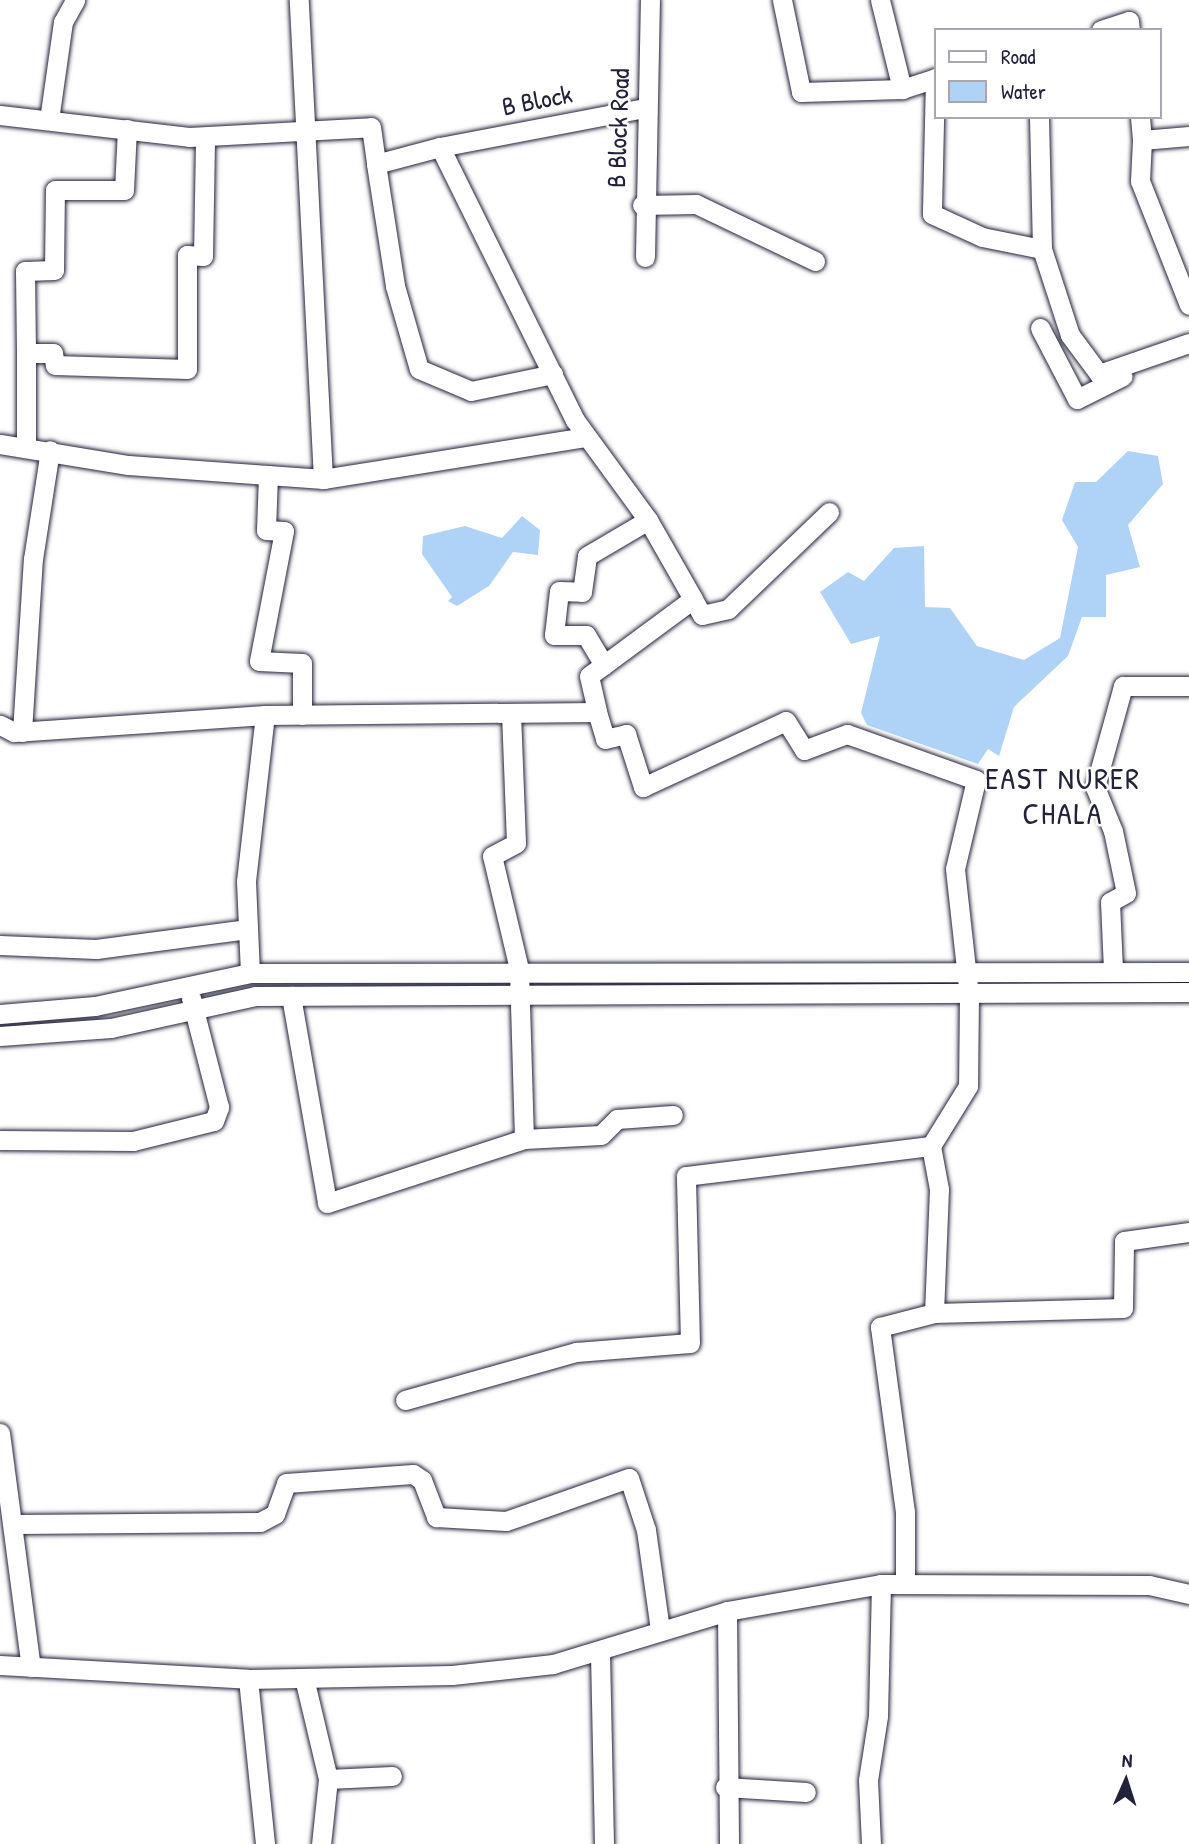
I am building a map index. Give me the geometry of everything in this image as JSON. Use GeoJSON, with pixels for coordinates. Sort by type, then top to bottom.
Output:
{"type":"FeatureCollection","features":[{"type":"Feature","properties":{"kind":"street"},"geometry":{"type":"LineString","coordinates":[[48,120],[63,22],[75,0]]}},
{"type":"Feature","properties":{"kind":"street"},"geometry":{"type":"LineString","coordinates":[[299,0],[323,479]]}},
{"type":"Feature","properties":{"kind":"street","name":"B Block Road"},"geometry":{"type":"LineString","coordinates":[[645,257],[642,205],[650,0]]}},
{"type":"Feature","properties":{"kind":"street"},"geometry":{"type":"LineString","coordinates":[[782,0],[801,93],[902,89],[934,78]]}},
{"type":"Feature","properties":{"kind":"street"},"geometry":{"type":"LineString","coordinates":[[880,0],[902,89]]}},
{"type":"Feature","properties":{"kind":"street"},"geometry":{"type":"LineString","coordinates":[[1107,28],[1129,21],[1130,28]]}},
{"type":"Feature","properties":{"kind":"street","name":"B Block"},"geometry":{"type":"LineString","coordinates":[[376,164],[440,148],[644,108]]}},
{"type":"Feature","properties":{"kind":"street"},"geometry":{"type":"LineString","coordinates":[[0,115],[205,136],[371,127],[395,286],[419,369],[471,391],[554,374]]}},
{"type":"Feature","properties":{"kind":"street"},"geometry":{"type":"LineString","coordinates":[[934,119],[932,214],[982,237],[1042,249]]}},
{"type":"Feature","properties":{"kind":"street"},"geometry":{"type":"LineString","coordinates":[[1039,119],[1042,249],[1070,335],[1099,373],[1189,343]]}},
{"type":"Feature","properties":{"kind":"street"},"geometry":{"type":"LineString","coordinates":[[1140,119],[1140,181],[1189,305]]}},
{"type":"Feature","properties":{"kind":"street"},"geometry":{"type":"LineString","coordinates":[[26,447],[25,271],[54,270],[55,190],[124,190],[127,129]]}},
{"type":"Feature","properties":{"kind":"street"},"geometry":{"type":"LineString","coordinates":[[26,353],[53,352],[55,365],[187,369],[187,255],[203,256],[205,136]]}},
{"type":"Feature","properties":{"kind":"street"},"geometry":{"type":"LineString","coordinates":[[1142,140],[1189,136]]}},
{"type":"Feature","properties":{"kind":"street"},"geometry":{"type":"LineString","coordinates":[[440,148],[585,437],[648,520],[702,615],[728,609],[829,512]]}},
{"type":"Feature","properties":{"kind":"street"},"geometry":{"type":"LineString","coordinates":[[642,205],[696,204],[815,261]]}},
{"type":"Feature","properties":{"kind":"street"},"geometry":{"type":"LineString","coordinates":[[1040,327],[1077,399],[1189,353]]}},
{"type":"Feature","properties":{"kind":"street"},"geometry":{"type":"LineString","coordinates":[[0,444],[50,450],[128,465],[323,479],[585,437]]}},
{"type":"Feature","properties":{"kind":"street"},"geometry":{"type":"LineString","coordinates":[[22,732],[33,559],[50,450]]}},
{"type":"Feature","properties":{"kind":"street"},"geometry":{"type":"LineString","coordinates":[[268,475],[265,530],[284,531],[259,661],[302,663],[302,715]]}},
{"type":"Feature","properties":{"kind":"street"},"geometry":{"type":"LineString","coordinates":[[604,665],[586,635],[554,635],[559,591],[582,592],[587,556],[648,520]]}},
{"type":"Feature","properties":{"kind":"street"},"geometry":{"type":"LineString","coordinates":[[693,600],[589,676],[606,739],[626,734],[643,787],[786,721],[804,750],[847,734],[976,780],[955,869],[963,970],[969,995],[968,1086],[931,1146],[939,1189],[934,1313]]}},
{"type":"Feature","properties":{"kind":"street"},"geometry":{"type":"LineString","coordinates":[[1113,970],[1110,902],[1126,893],[1113,831],[1095,787],[1123,686],[1189,686]]}},
{"type":"Feature","properties":{"kind":"street"},"geometry":{"type":"LineString","coordinates":[[0,725],[22,732],[265,715],[597,712]]}},
{"type":"Feature","properties":{"kind":"street"},"geometry":{"type":"LineString","coordinates":[[511,713],[516,843],[492,856],[519,969],[524,1139]]}},
{"type":"Feature","properties":{"kind":"street"},"geometry":{"type":"LineString","coordinates":[[250,973],[246,881],[265,715]]}},
{"type":"Feature","properties":{"kind":"street"},"geometry":{"type":"LineString","coordinates":[[0,945],[96,949],[248,929]]}},
{"type":"Feature","properties":{"kind":"street"},"geometry":{"type":"LineString","coordinates":[[0,1014],[95,1006],[187,984],[250,973],[519,969],[1189,972]]}},
{"type":"Feature","properties":{"kind":"street"},"geometry":{"type":"LineString","coordinates":[[367,995],[368,970]]}},
{"type":"Feature","properties":{"kind":"street"},"geometry":{"type":"LineString","coordinates":[[0,1140],[133,1141],[214,1121],[219,1107],[187,984]]}},
{"type":"Feature","properties":{"kind":"street"},"geometry":{"type":"LineString","coordinates":[[0,1037],[111,1028],[193,1008],[290,996],[1189,992]]}},
{"type":"Feature","properties":{"kind":"street"},"geometry":{"type":"LineString","coordinates":[[290,996],[327,1203],[524,1139],[601,1135],[617,1119],[673,1115]]}},
{"type":"Feature","properties":{"kind":"street"},"geometry":{"type":"LineString","coordinates":[[405,1399],[576,1352],[690,1343],[686,1176],[931,1146]]}},
{"type":"Feature","properties":{"kind":"street"},"geometry":{"type":"LineString","coordinates":[[905,1581],[905,1512],[880,1327],[934,1313],[1123,1308],[1124,1241],[1189,1232]]}},
{"type":"Feature","properties":{"kind":"street"},"geometry":{"type":"LineString","coordinates":[[0,1433],[6,1497],[17,1524],[31,1667]]}},
{"type":"Feature","properties":{"kind":"street"},"geometry":{"type":"LineString","coordinates":[[17,1524],[260,1522],[275,1514],[286,1483],[414,1474],[422,1480],[436,1517],[506,1521],[629,1478],[646,1530],[660,1629]]}},
{"type":"Feature","properties":{"kind":"street"},"geometry":{"type":"LineString","coordinates":[[0,1665],[248,1679],[452,1675],[600,1653],[660,1629],[727,1611],[905,1581],[1149,1585],[1189,1594]]}},
{"type":"Feature","properties":{"kind":"street"},"geometry":{"type":"LineString","coordinates":[[871,1844],[868,1780],[878,1716],[881,1584]]}},
{"type":"Feature","properties":{"kind":"street"},"geometry":{"type":"LineString","coordinates":[[727,1611],[725,1787],[729,1844]]}},
{"type":"Feature","properties":{"kind":"street"},"geometry":{"type":"LineString","coordinates":[[600,1653],[604,1844]]}},
{"type":"Feature","properties":{"kind":"street"},"geometry":{"type":"LineString","coordinates":[[304,1678],[328,1779],[321,1844]]}},
{"type":"Feature","properties":{"kind":"street"},"geometry":{"type":"LineString","coordinates":[[248,1679],[265,1844]]}},
{"type":"Feature","properties":{"kind":"street"},"geometry":{"type":"LineString","coordinates":[[328,1779],[392,1776]]}},
{"type":"Feature","properties":{"kind":"street"},"geometry":{"type":"LineString","coordinates":[[725,1787],[806,1792]]}},
{"type":"Feature","properties":{"kind":"water"},"geometry":{"type":"Polygon","coordinates":[[[1128,451],[1158,456],[1163,484],[1128,525],[1140,567],[1106,575],[1106,617],[1082,617],[1068,656],[1014,707],[999,756],[988,749],[978,764],[867,725],[861,713],[880,636],[851,644],[820,592],[848,572],[864,581],[894,548],[924,546],[925,607],[950,608],[977,646],[1024,660],[1060,638],[1078,547],[1062,520],[1075,482],[1096,482],[1128,451]]]}},
{"type":"Feature","properties":{"kind":"water"},"geometry":{"type":"Polygon","coordinates":[[[522,516],[540,530],[538,555],[513,552],[489,586],[457,606],[448,601],[452,597],[422,554],[423,536],[465,526],[502,538],[522,516]]]}},
{"type":"Feature","properties":{"kind":"district","name":"EAST NURER CHALA"},"geometry":{"type":"Point","coordinates":[1063,795]}}]}
